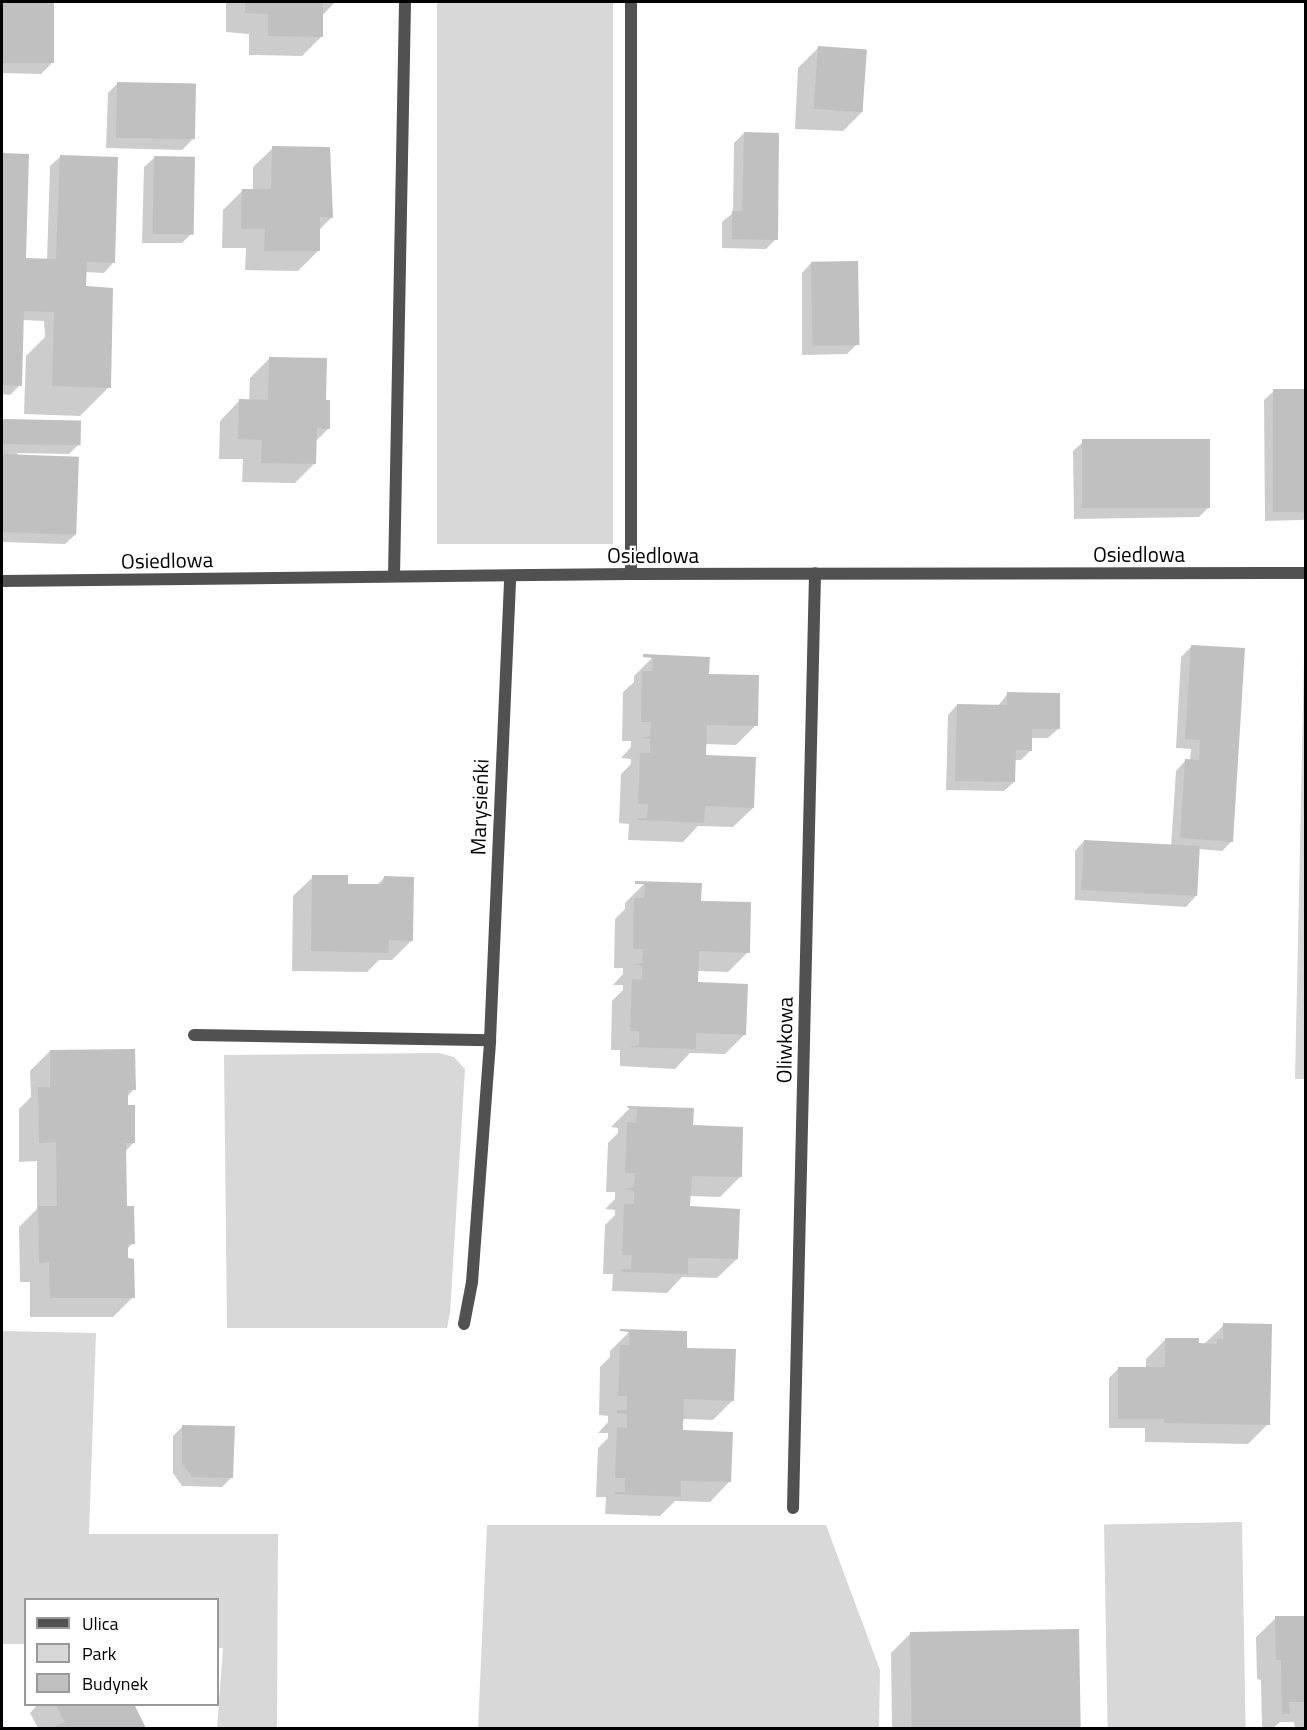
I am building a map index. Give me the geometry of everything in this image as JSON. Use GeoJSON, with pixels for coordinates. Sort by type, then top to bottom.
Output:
{"type":"FeatureCollection","features":[{"type":"Feature","properties":{"kind":"street"},"geometry":{"type":"LineString","coordinates":[[394,576],[405,2]]}},
{"type":"Feature","properties":{"kind":"street"},"geometry":{"type":"LineString","coordinates":[[630,574],[631,2]]}},
{"type":"Feature","properties":{"kind":"street","name":"Oliwkowa"},"geometry":{"type":"LineString","coordinates":[[793,1508],[815,573]]}},
{"type":"Feature","properties":{"kind":"street","name":"Osiedlowa"},"geometry":{"type":"LineString","coordinates":[[2,581],[630,574],[1305,573]]}},
{"type":"Feature","properties":{"kind":"street","name":"Marysieńki"},"geometry":{"type":"LineString","coordinates":[[464,1324],[472,1282],[490,1040],[510,576]]}},
{"type":"Feature","properties":{"kind":"street"},"geometry":{"type":"LineString","coordinates":[[194,1035],[490,1040]]}},
{"type":"Feature","properties":{"kind":"green space"},"geometry":{"type":"Polygon","coordinates":[[[437,2],[613,2],[613,544],[437,544],[437,2]]]}},
{"type":"Feature","properties":{"kind":"green space"},"geometry":{"type":"Polygon","coordinates":[[[1305,612],[1306,1079],[1295,1079],[1305,612]]]}},
{"type":"Feature","properties":{"kind":"green space"},"geometry":{"type":"Polygon","coordinates":[[[439,1053],[454,1057],[465,1069],[450,1313],[447,1328],[227,1328],[224,1055],[439,1053]]]}},
{"type":"Feature","properties":{"kind":"green space"},"geometry":{"type":"Polygon","coordinates":[[[2,1331],[96,1333],[89,1534],[278,1534],[277,1728],[217,1728],[223,1648],[219,1648],[219,1598],[24,1598],[24,1644],[2,1644],[2,1331]]]}},
{"type":"Feature","properties":{"kind":"green space"},"geometry":{"type":"Polygon","coordinates":[[[1242,1522],[1246,1728],[1108,1728],[1104,1524],[1242,1522]]]}},
{"type":"Feature","properties":{"kind":"green space"},"geometry":{"type":"Polygon","coordinates":[[[487,1525],[826,1525],[880,1670],[879,1728],[478,1728],[487,1525]]]}},
{"type":"Feature","properties":{"kind":"building"},"geometry":{"type":"Polygon","coordinates":[[[2,2],[54,2],[54,63],[2,63],[2,2]]]}},
{"type":"Feature","properties":{"kind":"building"},"geometry":{"type":"Polygon","coordinates":[[[245,2],[323,2],[323,37],[268,36],[268,14],[245,13],[245,2]]]}},
{"type":"Feature","properties":{"kind":"building"},"geometry":{"type":"Polygon","coordinates":[[[818,46],[867,49],[862,112],[814,109],[818,46]]]}},
{"type":"Feature","properties":{"kind":"building"},"geometry":{"type":"Polygon","coordinates":[[[117,82],[196,83],[195,139],[116,138],[117,82]]]}},
{"type":"Feature","properties":{"kind":"building"},"geometry":{"type":"Polygon","coordinates":[[[744,132],[779,133],[778,240],[732,239],[732,211],[742,211],[744,132]]]}},
{"type":"Feature","properties":{"kind":"building"},"geometry":{"type":"Polygon","coordinates":[[[272,146],[330,147],[333,218],[320,217],[320,251],[264,251],[265,229],[241,229],[242,189],[271,189],[272,146]]]}},
{"type":"Feature","properties":{"kind":"building"},"geometry":{"type":"Polygon","coordinates":[[[2,153],[29,154],[26,258],[56,259],[60,155],[118,157],[115,263],[87,262],[86,286],[113,288],[111,388],[52,386],[54,312],[24,311],[22,386],[2,385],[2,153]]]}},
{"type":"Feature","properties":{"kind":"building"},"geometry":{"type":"Polygon","coordinates":[[[154,156],[195,157],[194,235],[153,234],[154,156]]]}},
{"type":"Feature","properties":{"kind":"building"},"geometry":{"type":"Polygon","coordinates":[[[858,261],[859,345],[812,346],[811,262],[858,261]]]}},
{"type":"Feature","properties":{"kind":"building"},"geometry":{"type":"Polygon","coordinates":[[[269,357],[327,358],[326,400],[330,400],[330,429],[317,428],[316,464],[261,463],[262,440],[238,439],[239,399],[268,400],[269,357]]]}},
{"type":"Feature","properties":{"kind":"building"},"geometry":{"type":"Polygon","coordinates":[[[1273,389],[1305,389],[1305,512],[1273,512],[1273,389]]]}},
{"type":"Feature","properties":{"kind":"building"},"geometry":{"type":"Polygon","coordinates":[[[2,419],[81,420],[81,445],[2,444],[2,419]]]}},
{"type":"Feature","properties":{"kind":"building"},"geometry":{"type":"Polygon","coordinates":[[[1082,439],[1210,439],[1210,508],[1082,508],[1082,439]]]}},
{"type":"Feature","properties":{"kind":"building"},"geometry":{"type":"Polygon","coordinates":[[[2,454],[79,457],[76,535],[2,532],[2,454]]]}},
{"type":"Feature","properties":{"kind":"building"},"geometry":{"type":"Polygon","coordinates":[[[1191,645],[1245,648],[1233,842],[1180,838],[1185,759],[1199,760],[1200,740],[1185,739],[1191,645]]]}},
{"type":"Feature","properties":{"kind":"building"},"geometry":{"type":"Polygon","coordinates":[[[643,654],[710,657],[709,674],[759,675],[758,726],[707,725],[706,755],[756,757],[754,808],[705,806],[704,823],[638,820],[637,818],[647,818],[648,804],[638,804],[640,753],[650,753],[650,739],[640,738],[650,736],[651,722],[641,722],[642,671],[652,671],[653,658],[643,657],[643,654]]]}},
{"type":"Feature","properties":{"kind":"building"},"geometry":{"type":"Polygon","coordinates":[[[1007,692],[1060,693],[1060,729],[1032,729],[1032,751],[1016,750],[1015,782],[955,781],[957,704],[1007,705],[1007,692]]]}},
{"type":"Feature","properties":{"kind":"building"},"geometry":{"type":"Polygon","coordinates":[[[1084,840],[1200,846],[1197,896],[1081,890],[1084,840]]]}},
{"type":"Feature","properties":{"kind":"building"},"geometry":{"type":"Polygon","coordinates":[[[312,875],[348,875],[348,884],[383,884],[384,876],[414,877],[413,941],[389,940],[388,953],[311,951],[312,875]]]}},
{"type":"Feature","properties":{"kind":"building"},"geometry":{"type":"Polygon","coordinates":[[[635,881],[702,883],[701,901],[751,902],[750,953],[699,951],[698,982],[748,984],[746,1035],[696,1033],[696,1049],[629,1047],[639,1045],[639,1031],[630,1031],[632,979],[642,980],[642,966],[632,964],[642,963],[643,949],[633,949],[634,898],[644,898],[645,884],[635,884],[635,881]]]}},
{"type":"Feature","properties":{"kind":"building"},"geometry":{"type":"Polygon","coordinates":[[[135,1049],[136,1090],[128,1090],[128,1105],[135,1105],[135,1143],[126,1143],[127,1206],[134,1206],[135,1244],[128,1244],[128,1258],[134,1259],[135,1298],[50,1298],[49,1262],[39,1263],[38,1206],[57,1206],[56,1142],[39,1143],[38,1087],[50,1087],[50,1050],[135,1049]]]}},
{"type":"Feature","properties":{"kind":"building"},"geometry":{"type":"Polygon","coordinates":[[[627,1106],[694,1108],[693,1125],[743,1127],[742,1177],[692,1176],[690,1206],[740,1209],[738,1259],[688,1258],[688,1274],[622,1272],[621,1269],[631,1269],[632,1255],[622,1255],[624,1204],[634,1204],[634,1191],[624,1189],[634,1187],[635,1173],[625,1173],[627,1122],[636,1123],[637,1109],[627,1106]]]}},
{"type":"Feature","properties":{"kind":"building"},"geometry":{"type":"Polygon","coordinates":[[[1223,1323],[1272,1324],[1270,1425],[1164,1423],[1164,1419],[1118,1419],[1118,1367],[1165,1367],[1165,1338],[1199,1338],[1199,1343],[1217,1344],[1217,1339],[1223,1339],[1223,1323]]]}},
{"type":"Feature","properties":{"kind":"building"},"geometry":{"type":"Polygon","coordinates":[[[620,1329],[687,1331],[687,1348],[736,1349],[734,1401],[684,1399],[683,1430],[733,1432],[731,1482],[681,1481],[681,1497],[614,1494],[625,1492],[625,1478],[615,1478],[617,1427],[627,1428],[627,1414],[617,1413],[617,1410],[627,1410],[627,1396],[618,1396],[620,1345],[630,1345],[629,1332],[620,1331],[620,1329]]]}},
{"type":"Feature","properties":{"kind":"building"},"geometry":{"type":"Polygon","coordinates":[[[182,1425],[235,1426],[233,1478],[192,1477],[182,1463],[182,1425]]]}},
{"type":"Feature","properties":{"kind":"building"},"geometry":{"type":"Polygon","coordinates":[[[1275,1616],[1305,1616],[1305,1702],[1289,1702],[1290,1714],[1282,1714],[1281,1660],[1276,1660],[1275,1616]]]}},
{"type":"Feature","properties":{"kind":"building"},"geometry":{"type":"Polygon","coordinates":[[[1079,1629],[1081,1728],[912,1728],[910,1632],[1079,1629]]]}},
{"type":"Feature","properties":{"kind":"building"},"geometry":{"type":"Polygon","coordinates":[[[56,1706],[135,1706],[146,1728],[51,1728],[65,1722],[56,1706]]]}}]}
